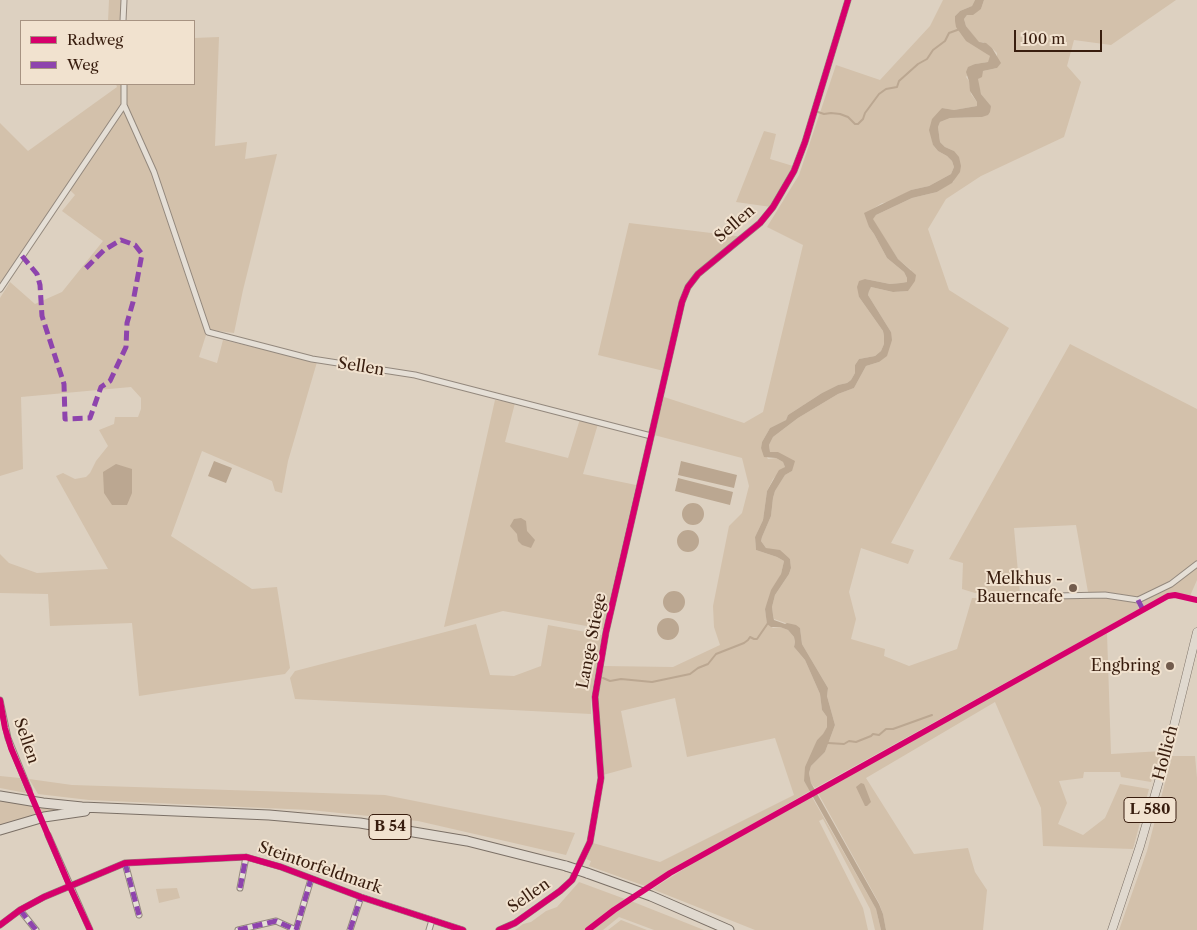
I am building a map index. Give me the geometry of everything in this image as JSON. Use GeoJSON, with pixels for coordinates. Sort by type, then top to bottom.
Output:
{"type":"FeatureCollection","features":[{"type":"Feature","properties":{"kind":"highway","name":"B 54"},"geometry":{"type":"LineString","coordinates":[[0,796],[43,803],[104,809],[269,815],[360,823],[467,841],[587,873],[651,896],[729,930]]}},
{"type":"Feature","properties":{"kind":"highway"},"geometry":{"type":"LineString","coordinates":[[0,830],[44,817],[104,809]]}},
{"type":"Feature","properties":{"kind":"main road","name":"Hollich"},"geometry":{"type":"LineString","coordinates":[[1112,930],[1140,846],[1168,750],[1197,632]]}},
{"type":"Feature","properties":{"kind":"street"},"geometry":{"type":"LineString","coordinates":[[123,20],[124,0]]}},
{"type":"Feature","properties":{"kind":"street","name":"Sellen"},"geometry":{"type":"LineString","coordinates":[[124,85],[124,105],[154,172],[208,332],[312,359],[415,375],[651,436],[682,302],[688,287],[698,274],[760,223],[773,207],[789,179],[805,142],[848,0]]}},
{"type":"Feature","properties":{"kind":"street"},"geometry":{"type":"LineString","coordinates":[[0,289],[124,105]]}},
{"type":"Feature","properties":{"kind":"street","name":"Lange Stiege"},"geometry":{"type":"LineString","coordinates":[[572,880],[590,842],[593,827],[600,778],[595,696],[606,632],[651,436]]}},
{"type":"Feature","properties":{"kind":"street"},"geometry":{"type":"LineString","coordinates":[[1056,596],[1105,595],[1138,600],[1171,584],[1197,564]]}},
{"type":"Feature","properties":{"kind":"street","name":"Sellen"},"geometry":{"type":"LineString","coordinates":[[0,700],[8,738],[29,790]]}},
{"type":"Feature","properties":{"kind":"street"},"geometry":{"type":"LineString","coordinates":[[48,835],[90,930]]}},
{"type":"Feature","properties":{"kind":"street","name":"Steintorfeldmark"},"geometry":{"type":"LineString","coordinates":[[240,888],[246,857]]}},
{"type":"Feature","properties":{"kind":"street","name":"Steintorfeldmark"},"geometry":{"type":"LineString","coordinates":[[0,924],[20,910],[125,863],[246,857],[281,867],[361,897],[463,930]]}},
{"type":"Feature","properties":{"kind":"street"},"geometry":{"type":"LineString","coordinates":[[125,863],[139,915]]}},
{"type":"Feature","properties":{"kind":"street"},"geometry":{"type":"LineString","coordinates":[[238,930],[276,921],[296,930],[312,879]]}},
{"type":"Feature","properties":{"kind":"street","name":"Sellen"},"geometry":{"type":"LineString","coordinates":[[499,930],[514,923],[560,891],[572,880]]}},
{"type":"Feature","properties":{"kind":"street"},"geometry":{"type":"LineString","coordinates":[[350,930],[361,897]]}},
{"type":"Feature","properties":{"kind":"street"},"geometry":{"type":"LineString","coordinates":[[20,910],[36,930]]}},
{"type":"Feature","properties":{"kind":"street"},"geometry":{"type":"LineString","coordinates":[[429,930],[432,920]]}},
{"type":"Feature","properties":{"kind":"shaded area"},"geometry":{"type":"Polygon","coordinates":[[[109,0],[126,0],[126,20],[108,20],[109,0]]]}},
{"type":"Feature","properties":{"kind":"shaded area"},"geometry":{"type":"Polygon","coordinates":[[[943,0],[975,0],[972,6],[960,11],[955,16],[990,56],[990,59],[988,62],[975,64],[966,77],[977,106],[954,110],[942,108],[932,137],[933,145],[938,151],[952,161],[954,167],[951,174],[929,186],[911,190],[890,202],[882,203],[868,212],[869,227],[887,258],[904,272],[907,278],[907,282],[890,284],[865,279],[859,297],[883,331],[884,344],[881,351],[875,356],[859,359],[855,365],[855,373],[851,380],[822,393],[788,415],[786,420],[770,428],[762,442],[761,448],[768,459],[776,458],[783,462],[785,467],[773,479],[767,491],[763,520],[755,537],[756,550],[784,561],[781,574],[765,609],[767,623],[773,628],[780,627],[788,630],[794,637],[794,647],[805,660],[820,694],[822,710],[827,717],[827,727],[823,735],[817,740],[804,781],[810,791],[645,886],[589,866],[591,861],[586,859],[593,843],[660,862],[794,795],[775,738],[687,757],[675,698],[621,711],[632,767],[603,775],[598,697],[604,666],[673,667],[720,645],[714,627],[713,606],[729,526],[742,513],[749,486],[742,458],[654,435],[664,397],[744,423],[763,412],[803,245],[767,227],[799,175],[836,65],[880,80],[930,26],[943,0]]]}},
{"type":"Feature","properties":{"kind":"shaded area"},"geometry":{"type":"Polygon","coordinates":[[[975,0],[984,0],[981,9],[973,15],[967,15],[964,19],[966,26],[979,42],[986,43],[992,48],[1001,63],[997,68],[983,71],[982,77],[978,79],[981,94],[991,106],[990,112],[982,117],[950,118],[940,122],[938,127],[940,142],[945,147],[954,151],[959,157],[961,166],[960,172],[952,183],[937,192],[912,198],[876,215],[873,219],[898,259],[916,275],[915,281],[908,291],[893,292],[871,287],[869,291],[868,295],[891,332],[892,340],[887,356],[879,362],[866,366],[854,388],[838,394],[798,418],[773,437],[769,445],[770,452],[778,452],[795,461],[792,471],[785,475],[775,491],[771,516],[761,541],[766,548],[780,550],[790,559],[791,568],[789,574],[775,595],[772,607],[774,620],[796,625],[800,628],[802,644],[828,688],[827,696],[835,725],[825,752],[811,766],[809,773],[811,783],[879,904],[886,930],[881,930],[876,909],[804,781],[805,767],[817,740],[827,727],[827,717],[822,710],[820,694],[805,660],[794,647],[794,637],[788,630],[780,627],[771,627],[767,624],[765,609],[771,590],[781,574],[784,561],[756,550],[755,537],[763,520],[767,491],[779,470],[785,467],[783,462],[776,458],[764,457],[761,448],[762,442],[770,428],[786,420],[788,415],[822,393],[847,383],[855,373],[855,365],[859,359],[875,356],[881,351],[884,344],[883,331],[859,297],[857,287],[859,281],[865,279],[890,284],[907,282],[907,278],[904,272],[887,258],[869,227],[864,213],[911,190],[929,186],[951,174],[954,167],[952,161],[933,145],[929,130],[932,119],[942,108],[954,110],[977,106],[977,102],[970,91],[966,72],[968,67],[988,62],[990,56],[966,41],[956,27],[955,21],[955,16],[960,11],[972,6],[975,0]]]}},
{"type":"Feature","properties":{"kind":"shaded area"},"geometry":{"type":"Polygon","coordinates":[[[984,0],[1176,0],[1111,45],[1074,40],[1067,66],[1081,82],[1064,137],[981,176],[946,199],[928,229],[949,290],[1009,328],[891,543],[914,550],[908,564],[861,548],[849,592],[856,619],[851,639],[885,649],[884,656],[909,666],[957,649],[972,598],[1105,598],[1137,603],[1139,609],[815,788],[811,783],[809,773],[811,766],[825,752],[835,725],[827,696],[828,688],[802,644],[800,628],[774,619],[773,615],[772,607],[775,595],[789,574],[791,568],[790,559],[766,548],[761,541],[771,516],[775,491],[785,475],[792,471],[778,452],[770,452],[769,445],[773,437],[798,418],[838,394],[854,388],[866,366],[879,362],[891,332],[868,295],[869,290],[871,287],[893,292],[908,291],[911,270],[898,259],[872,219],[876,215],[912,198],[937,192],[954,181],[954,151],[945,147],[940,142],[938,127],[940,122],[950,118],[982,117],[991,106],[981,94],[977,81],[983,71],[997,68],[997,53],[983,42],[979,43],[966,26],[964,19],[967,15],[981,9],[984,0]]]}},
{"type":"Feature","properties":{"kind":"shaded area"},"geometry":{"type":"Polygon","coordinates":[[[219,37],[215,146],[247,142],[245,159],[277,154],[234,333],[210,330],[177,232],[171,233],[206,335],[199,357],[217,363],[223,340],[317,362],[288,461],[282,493],[275,491],[272,481],[202,451],[171,536],[252,589],[277,587],[290,668],[285,674],[139,696],[132,623],[50,626],[48,594],[0,593],[0,554],[9,563],[37,573],[108,569],[56,476],[63,473],[75,479],[86,477],[108,446],[99,430],[114,424],[115,417],[138,417],[141,409],[141,398],[131,387],[21,397],[23,469],[0,476],[0,298],[10,282],[35,304],[62,292],[103,241],[62,211],[75,195],[70,190],[0,287],[0,123],[28,151],[117,87],[116,85],[195,85],[195,38],[219,37]]]}},
{"type":"Feature","properties":{"kind":"shaded area"},"geometry":{"type":"Polygon","coordinates":[[[764,131],[776,134],[770,159],[793,166],[771,207],[736,202],[764,131]]]}},
{"type":"Feature","properties":{"kind":"shaded area"},"geometry":{"type":"Polygon","coordinates":[[[629,223],[744,237],[697,273],[682,295],[664,371],[598,355],[629,223]]]}},
{"type":"Feature","properties":{"kind":"shaded area"},"geometry":{"type":"Polygon","coordinates":[[[1070,344],[1197,409],[1197,561],[1169,581],[1138,597],[1107,592],[1088,592],[1076,525],[1014,528],[1020,594],[975,593],[962,589],[963,563],[949,559],[1070,344]]]}},
{"type":"Feature","properties":{"kind":"shaded area"},"geometry":{"type":"Polygon","coordinates":[[[495,400],[515,403],[505,442],[568,458],[580,419],[598,424],[583,474],[636,485],[603,629],[503,611],[444,627],[495,400]]]}},
{"type":"Feature","properties":{"kind":"shaded area"},"geometry":{"type":"Polygon","coordinates":[[[214,461],[232,468],[226,483],[208,476],[214,461]]]}},
{"type":"Feature","properties":{"kind":"shaded area"},"geometry":{"type":"Polygon","coordinates":[[[681,461],[737,475],[734,488],[678,475],[681,461]]]}},
{"type":"Feature","properties":{"kind":"shaded area"},"geometry":{"type":"Polygon","coordinates":[[[116,464],[132,469],[132,493],[127,505],[112,505],[104,493],[103,472],[116,464]]]}},
{"type":"Feature","properties":{"kind":"shaded area"},"geometry":{"type":"Polygon","coordinates":[[[678,478],[733,492],[730,505],[675,491],[678,478]]]}},
{"type":"Feature","properties":{"kind":"shaded area"},"geometry":{"type":"Polygon","coordinates":[[[693,503],[701,506],[704,514],[701,522],[693,525],[685,522],[682,514],[685,506],[693,503]]]}},
{"type":"Feature","properties":{"kind":"shaded area"},"geometry":{"type":"Polygon","coordinates":[[[521,518],[526,521],[527,531],[535,540],[531,548],[522,545],[518,541],[517,534],[510,526],[514,519],[521,518]]]}},
{"type":"Feature","properties":{"kind":"shaded area"},"geometry":{"type":"Polygon","coordinates":[[[688,530],[696,533],[699,541],[696,549],[688,552],[680,549],[677,541],[680,533],[688,530]]]}},
{"type":"Feature","properties":{"kind":"shaded area"},"geometry":{"type":"Polygon","coordinates":[[[1197,567],[1197,580],[1190,596],[1170,592],[1144,607],[1141,601],[1197,567]]]}},
{"type":"Feature","properties":{"kind":"shaded area"},"geometry":{"type":"Polygon","coordinates":[[[674,591],[682,594],[685,602],[682,610],[674,613],[666,610],[663,602],[666,594],[674,591]]]}},
{"type":"Feature","properties":{"kind":"shaded area"},"geometry":{"type":"Polygon","coordinates":[[[668,618],[676,621],[679,629],[676,637],[668,640],[660,637],[657,629],[660,621],[668,618]]]}},
{"type":"Feature","properties":{"kind":"shaded area"},"geometry":{"type":"Polygon","coordinates":[[[476,624],[490,675],[514,676],[541,666],[548,625],[602,635],[591,698],[591,714],[295,699],[290,678],[295,671],[476,624]]]}},
{"type":"Feature","properties":{"kind":"shaded area"},"geometry":{"type":"Polygon","coordinates":[[[1107,633],[1111,754],[1162,751],[1151,782],[1121,777],[1120,772],[1084,772],[1083,778],[1059,781],[1067,803],[1058,824],[1083,835],[1105,818],[1120,784],[1149,789],[1133,849],[1043,846],[1041,808],[995,702],[866,778],[914,854],[968,848],[975,872],[987,890],[983,930],[886,930],[879,903],[818,793],[1107,633]]]}},
{"type":"Feature","properties":{"kind":"shaded area"},"geometry":{"type":"Polygon","coordinates":[[[1172,756],[1195,756],[1197,778],[1197,930],[1119,930],[1147,851],[1172,756]]]}},
{"type":"Feature","properties":{"kind":"shaded area"},"geometry":{"type":"Polygon","coordinates":[[[0,776],[20,778],[26,793],[0,788],[0,776]]]}},
{"type":"Feature","properties":{"kind":"shaded area"},"geometry":{"type":"Polygon","coordinates":[[[29,779],[72,785],[385,795],[575,833],[566,855],[418,821],[310,810],[89,800],[38,794],[29,779]]]}},
{"type":"Feature","properties":{"kind":"shaded area"},"geometry":{"type":"Polygon","coordinates":[[[861,783],[864,784],[871,802],[867,806],[865,806],[856,787],[861,783]]]}},
{"type":"Feature","properties":{"kind":"shaded area"},"geometry":{"type":"Polygon","coordinates":[[[812,797],[876,909],[881,930],[875,930],[870,909],[823,819],[819,821],[863,908],[868,930],[755,930],[652,889],[700,859],[812,797]]]}},
{"type":"Feature","properties":{"kind":"shaded area"},"geometry":{"type":"Polygon","coordinates":[[[0,800],[68,810],[0,827],[0,800]]]}},
{"type":"Feature","properties":{"kind":"shaded area"},"geometry":{"type":"Polygon","coordinates":[[[579,882],[625,899],[585,930],[515,930],[523,924],[531,922],[546,911],[557,907],[579,882]]]}},
{"type":"Feature","properties":{"kind":"shaded area"},"geometry":{"type":"Polygon","coordinates":[[[177,888],[180,898],[159,903],[156,889],[177,888]]]}},
{"type":"Feature","properties":{"kind":"shaded area"},"geometry":{"type":"Polygon","coordinates":[[[631,901],[704,930],[654,930],[619,917],[603,930],[592,930],[631,901]]]}},
{"type":"Feature","properties":{"kind":"shaded area"},"geometry":{"type":"Polygon","coordinates":[[[621,920],[647,930],[608,930],[621,920]]]}},
{"type":"Feature","properties":{"kind":"waterway"},"geometry":{"type":"LineString","coordinates":[[818,112],[840,114],[858,124],[879,94],[886,89],[897,87],[899,81],[918,64],[927,59],[933,50],[945,41],[949,33],[960,29]]}},
{"type":"Feature","properties":{"kind":"waterway"},"geometry":{"type":"LineString","coordinates":[[603,678],[610,681],[621,679],[652,682],[690,674],[708,664],[716,654],[744,643],[750,637],[757,639],[768,623]]}},
{"type":"Feature","properties":{"kind":"waterway"},"geometry":{"type":"LineString","coordinates":[[828,743],[844,744],[849,741],[856,742],[873,734],[879,735],[886,729],[893,729],[932,715]]}},
{"type":"Feature","properties":{"kind":"tunnel"},"geometry":{"type":"LineString","coordinates":[[29,790],[48,835]]}},
{"type":"Feature","properties":{"kind":"marked path"},"geometry":{"type":"LineString","coordinates":[[22,256],[37,274],[40,285],[42,316],[64,384],[65,419],[90,418],[101,387],[110,381],[126,347],[127,323],[142,254],[135,245],[121,240],[104,250],[83,271]]}},
{"type":"Feature","properties":{"kind":"marked path"},"geometry":{"type":"LineString","coordinates":[[1138,600],[1143,610]]}},
{"type":"Feature","properties":{"kind":"marked path"},"geometry":{"type":"LineString","coordinates":[[240,888],[246,857]]}},
{"type":"Feature","properties":{"kind":"marked path"},"geometry":{"type":"LineString","coordinates":[[125,863],[139,915]]}},
{"type":"Feature","properties":{"kind":"marked path"},"geometry":{"type":"LineString","coordinates":[[296,930],[311,879]]}},
{"type":"Feature","properties":{"kind":"marked path"},"geometry":{"type":"LineString","coordinates":[[350,930],[361,897]]}},
{"type":"Feature","properties":{"kind":"marked path"},"geometry":{"type":"LineString","coordinates":[[20,910],[36,930]]}},
{"type":"Feature","properties":{"kind":"marked path"},"geometry":{"type":"LineString","coordinates":[[238,930],[276,921],[296,930]]}},
{"type":"Feature","properties":{"kind":"cycle path"},"geometry":{"type":"LineString","coordinates":[[499,930],[515,923],[560,891],[572,880],[590,842],[601,778],[595,697],[606,632],[682,302],[688,287],[698,274],[760,223],[773,207],[794,171],[805,142],[848,0]]}},
{"type":"Feature","properties":{"kind":"cycle path"},"geometry":{"type":"LineString","coordinates":[[588,930],[614,910],[670,873],[1168,596],[1175,595],[1197,600]]}},
{"type":"Feature","properties":{"kind":"cycle path"},"geometry":{"type":"LineString","coordinates":[[0,700],[11,748],[90,930]]}},
{"type":"Feature","properties":{"kind":"cycle path"},"geometry":{"type":"LineString","coordinates":[[0,925],[20,910],[44,897],[125,863],[246,857],[281,867],[361,897],[463,930]]}},
{"type":"Feature","properties":{"kind":"place","name":"Melkhus - Bauerncafe"},"geometry":{"type":"Point","coordinates":[1073,588]}},
{"type":"Feature","properties":{"kind":"place","name":"Engbring"},"geometry":{"type":"Point","coordinates":[1170,666]}}]}
